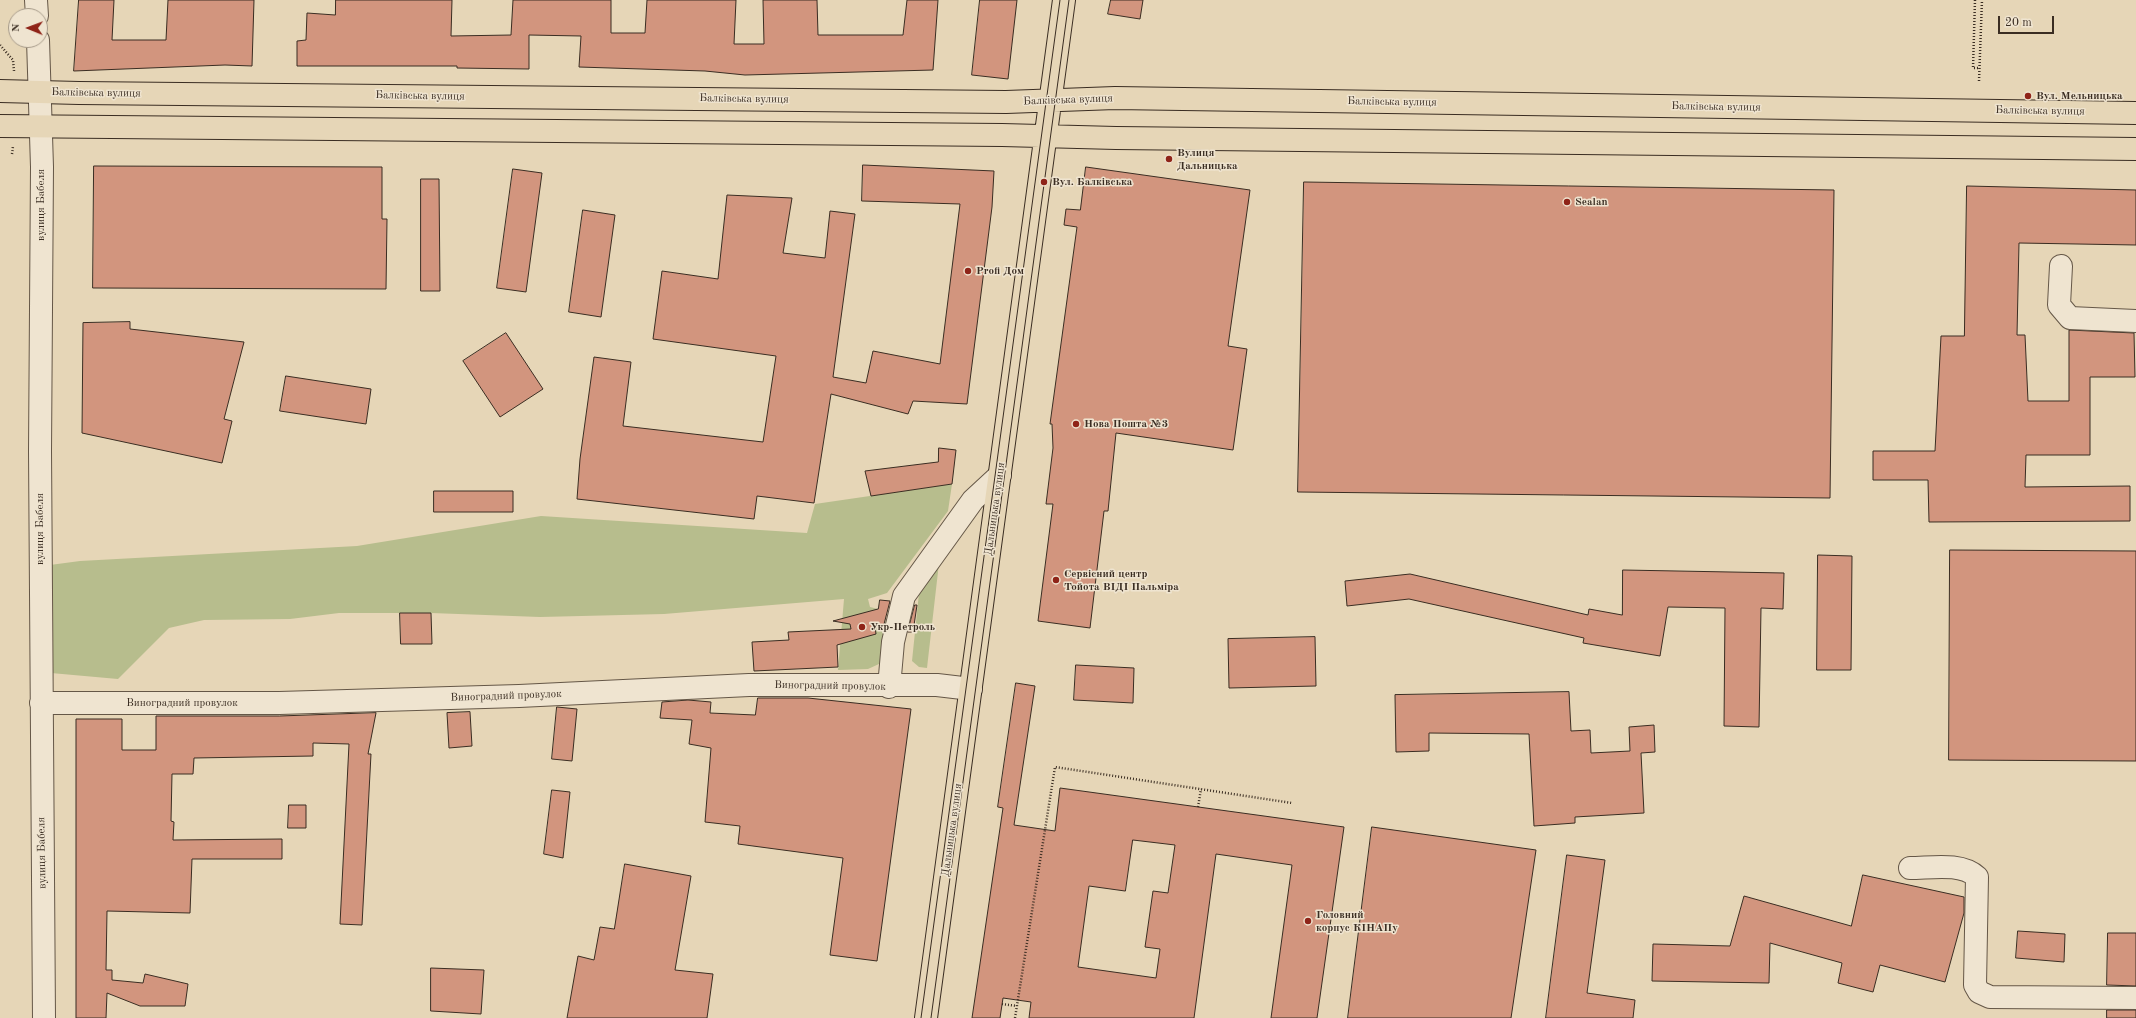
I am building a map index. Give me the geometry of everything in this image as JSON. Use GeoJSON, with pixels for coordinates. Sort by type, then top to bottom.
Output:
{"type":"FeatureCollection","features":[{"type":"Feature","properties":{"kind":"main road","name":"Дальницька вулиця"},"geometry":{"type":"LineString","coordinates":[[926,1018],[1064,0]]}},
{"type":"Feature","properties":{"kind":"main road","name":"Балківська вулиця"},"geometry":{"type":"LineString","coordinates":[[0,91],[990,102],[1115,98],[2136,113]]}},
{"type":"Feature","properties":{"kind":"main road"},"geometry":{"type":"LineString","coordinates":[[0,126],[1046,136],[2136,149]]}},
{"type":"Feature","properties":{"kind":"street","name":"вулиця Бабеля"},"geometry":{"type":"LineString","coordinates":[[38,48],[40,92],[41,703],[44,1018]]}},
{"type":"Feature","properties":{"kind":"street"},"geometry":{"type":"LineString","coordinates":[[2061,266],[2058,305],[2070,318],[2136,321]]}},
{"type":"Feature","properties":{"kind":"street"},"geometry":{"type":"LineString","coordinates":[[888,687],[893,642],[904,596],[973,500],[1000,475]]}},
{"type":"Feature","properties":{"kind":"street","name":"Виноградний провулок"},"geometry":{"type":"LineString","coordinates":[[41,703],[279,703],[519,696],[749,685],[888,687],[937,685],[971,689]]}},
{"type":"Feature","properties":{"kind":"street"},"geometry":{"type":"LineString","coordinates":[[1910,868],[1962,868],[1971,872],[1977,877],[1975,985],[1979,992],[1990,997],[2136,998]]}},
{"type":"Feature","properties":{"kind":"path"},"geometry":{"type":"LineString","coordinates":[[1975,0],[1974,68],[1980,68]]}},
{"type":"Feature","properties":{"kind":"path"},"geometry":{"type":"LineString","coordinates":[[1980,81],[1982,0]]}},
{"type":"Feature","properties":{"kind":"path"},"geometry":{"type":"LineString","coordinates":[[1015,1018],[1055,767],[1292,803]]}},
{"type":"Feature","properties":{"kind":"path"},"geometry":{"type":"LineString","coordinates":[[1198,807],[1201,789]]}},
{"type":"Feature","properties":{"kind":"path"},"geometry":{"type":"LineString","coordinates":[[1002,1004],[1017,1006]]}},
{"type":"Feature","properties":{"kind":"green space"},"geometry":{"type":"Polygon","coordinates":[[[952,484],[948,511],[887,593],[868,599],[870,607],[886,611],[884,651],[879,664],[868,669],[838,670],[844,599],[664,614],[540,617],[431,613],[339,613],[290,619],[204,620],[169,628],[118,679],[51,673],[50,565],[80,561],[357,546],[541,516],[807,533],[815,504],[952,484]]]}},
{"type":"Feature","properties":{"kind":"green space"},"geometry":{"type":"Polygon","coordinates":[[[939,563],[927,668],[919,667],[912,661],[919,593],[939,563]]]}},
{"type":"Feature","properties":{"kind":"building"},"geometry":{"type":"Polygon","coordinates":[[[79,0],[114,0],[112,40],[166,40],[168,0],[254,0],[252,66],[225,65],[74,71],[79,0]]]}},
{"type":"Feature","properties":{"kind":"building"},"geometry":{"type":"Polygon","coordinates":[[[336,0],[452,0],[451,36],[511,35],[513,0],[611,0],[611,33],[645,33],[647,0],[736,0],[734,44],[764,44],[763,0],[817,0],[818,35],[903,35],[907,0],[938,0],[933,70],[745,75],[705,71],[579,67],[581,36],[529,35],[529,69],[457,68],[457,66],[297,66],[297,41],[306,40],[307,13],[335,15],[336,0]]]}},
{"type":"Feature","properties":{"kind":"building"},"geometry":{"type":"Polygon","coordinates":[[[980,0],[1017,0],[1008,79],[972,75],[980,0]]]}},
{"type":"Feature","properties":{"kind":"building"},"geometry":{"type":"Polygon","coordinates":[[[1111,0],[1143,0],[1140,19],[1108,14],[1111,0]]]}},
{"type":"Feature","properties":{"kind":"building"},"geometry":{"type":"Polygon","coordinates":[[[863,165],[994,171],[992,207],[967,404],[913,401],[908,414],[831,394],[814,503],[757,496],[754,519],[577,499],[580,459],[594,357],[631,362],[623,426],[763,442],[776,356],[653,339],[662,271],[718,279],[727,195],[792,198],[783,253],[825,258],[830,211],[855,214],[833,377],[866,383],[873,351],[940,364],[960,204],[862,201],[863,165]]]}},
{"type":"Feature","properties":{"kind":"building"},"geometry":{"type":"Polygon","coordinates":[[[94,166],[382,167],[382,219],[387,219],[386,289],[93,288],[94,166]]]}},
{"type":"Feature","properties":{"kind":"building"},"geometry":{"type":"Polygon","coordinates":[[[1086,167],[1250,190],[1228,346],[1247,349],[1233,450],[1116,433],[1108,511],[1104,511],[1090,628],[1038,621],[1053,504],[1046,504],[1053,448],[1052,424],[1050,424],[1077,227],[1064,225],[1066,209],[1080,210],[1086,167]]]}},
{"type":"Feature","properties":{"kind":"building"},"geometry":{"type":"Polygon","coordinates":[[[513,169],[542,173],[526,292],[497,288],[513,169]]]}},
{"type":"Feature","properties":{"kind":"building"},"geometry":{"type":"Polygon","coordinates":[[[421,179],[439,179],[440,291],[421,291],[421,179]]]}},
{"type":"Feature","properties":{"kind":"building"},"geometry":{"type":"Polygon","coordinates":[[[1304,182],[1834,190],[1830,498],[1298,492],[1304,182]]]}},
{"type":"Feature","properties":{"kind":"building"},"geometry":{"type":"Polygon","coordinates":[[[1967,186],[2136,190],[2136,245],[2019,243],[2017,335],[2025,335],[2028,401],[2069,401],[2069,330],[2134,333],[2135,377],[2090,377],[2090,455],[2026,455],[2025,487],[2130,486],[2130,521],[1929,522],[1928,480],[1873,480],[1873,451],[1935,451],[1941,336],[1964,336],[1967,186]]]}},
{"type":"Feature","properties":{"kind":"building"},"geometry":{"type":"Polygon","coordinates":[[[583,210],[615,215],[601,317],[569,312],[583,210]]]}},
{"type":"Feature","properties":{"kind":"building"},"geometry":{"type":"Polygon","coordinates":[[[130,322],[130,329],[244,342],[224,419],[232,421],[222,463],[82,433],[83,323],[130,322]]]}},
{"type":"Feature","properties":{"kind":"building"},"geometry":{"type":"Polygon","coordinates":[[[506,333],[543,389],[500,417],[463,361],[506,333]]]}},
{"type":"Feature","properties":{"kind":"building"},"geometry":{"type":"Polygon","coordinates":[[[286,376],[371,389],[366,424],[280,411],[286,376]]]}},
{"type":"Feature","properties":{"kind":"building"},"geometry":{"type":"Polygon","coordinates":[[[939,448],[956,450],[952,484],[871,496],[865,471],[938,462],[939,448]]]}},
{"type":"Feature","properties":{"kind":"building"},"geometry":{"type":"Polygon","coordinates":[[[434,491],[513,491],[513,512],[434,512],[434,491]]]}},
{"type":"Feature","properties":{"kind":"building"},"geometry":{"type":"Polygon","coordinates":[[[1950,550],[2136,551],[2136,761],[1949,760],[1950,550]]]}},
{"type":"Feature","properties":{"kind":"building"},"geometry":{"type":"Polygon","coordinates":[[[1818,555],[1852,556],[1851,670],[1817,670],[1818,555]]]}},
{"type":"Feature","properties":{"kind":"building"},"geometry":{"type":"Polygon","coordinates":[[[1623,570],[1784,573],[1783,609],[1761,608],[1759,727],[1724,726],[1725,608],[1668,607],[1660,656],[1583,643],[1584,638],[1409,599],[1347,606],[1345,581],[1410,574],[1588,615],[1589,609],[1622,615],[1623,570]]]}},
{"type":"Feature","properties":{"kind":"building"},"geometry":{"type":"Polygon","coordinates":[[[880,600],[890,601],[883,628],[875,627],[876,634],[837,645],[838,667],[754,671],[752,642],[789,640],[788,632],[851,629],[850,624],[833,621],[878,609],[880,600]]]}},
{"type":"Feature","properties":{"kind":"building"},"geometry":{"type":"Polygon","coordinates":[[[915,605],[917,605],[913,632],[908,632],[915,605]]]}},
{"type":"Feature","properties":{"kind":"building"},"geometry":{"type":"Polygon","coordinates":[[[400,613],[431,613],[432,644],[401,644],[400,613]]]}},
{"type":"Feature","properties":{"kind":"building"},"geometry":{"type":"Polygon","coordinates":[[[1315,637],[1316,686],[1229,688],[1228,639],[1315,637]]]}},
{"type":"Feature","properties":{"kind":"building"},"geometry":{"type":"Polygon","coordinates":[[[1076,665],[1134,668],[1133,703],[1074,700],[1076,665]]]}},
{"type":"Feature","properties":{"kind":"building","name":"Головний корпус КІНАПу"},"geometry":{"type":"Polygon","coordinates":[[[1016,683],[1035,686],[1014,825],[1055,831],[1060,788],[1344,827],[1317,1018],[1271,1018],[1292,865],[1216,854],[1194,1018],[1029,1018],[1031,1002],[1003,998],[1000,1018],[972,1018],[1003,808],[998,807],[1016,683]],[[1133,840],[1125,891],[1089,886],[1078,967],[1156,978],[1160,949],[1145,947],[1153,891],[1168,893],[1175,845],[1133,840]]]}},
{"type":"Feature","properties":{"kind":"building"},"geometry":{"type":"Polygon","coordinates":[[[1569,692],[1571,731],[1590,730],[1591,753],[1630,751],[1629,727],[1654,725],[1655,752],[1641,753],[1644,813],[1575,817],[1575,823],[1534,826],[1529,734],[1429,733],[1429,751],[1396,752],[1395,695],[1569,692]]]}},
{"type":"Feature","properties":{"kind":"building"},"geometry":{"type":"Polygon","coordinates":[[[758,698],[808,698],[911,709],[877,961],[830,955],[843,858],[738,844],[740,826],[705,822],[711,748],[689,744],[692,720],[660,718],[662,702],[688,700],[711,702],[710,713],[755,715],[758,698]]]}},
{"type":"Feature","properties":{"kind":"building"},"geometry":{"type":"Polygon","coordinates":[[[557,707],[577,709],[572,761],[552,759],[557,707]]]}},
{"type":"Feature","properties":{"kind":"building"},"geometry":{"type":"Polygon","coordinates":[[[470,712],[472,746],[449,748],[447,713],[470,712]]]}},
{"type":"Feature","properties":{"kind":"building"},"geometry":{"type":"Polygon","coordinates":[[[376,713],[368,754],[371,754],[362,925],[340,924],[349,744],[313,743],[313,756],[194,758],[193,774],[172,774],[171,821],[174,822],[173,840],[282,839],[282,859],[192,859],[190,913],[107,911],[106,970],[112,970],[112,980],[143,983],[145,974],[188,984],[185,1006],[140,1006],[107,993],[106,1018],[76,1018],[76,719],[122,719],[122,750],[156,750],[156,716],[279,716],[376,713]]]}},
{"type":"Feature","properties":{"kind":"building"},"geometry":{"type":"Polygon","coordinates":[[[552,790],[570,792],[563,858],[544,854],[552,790]]]}},
{"type":"Feature","properties":{"kind":"building"},"geometry":{"type":"Polygon","coordinates":[[[289,805],[306,805],[306,828],[288,828],[289,805]]]}},
{"type":"Feature","properties":{"kind":"building"},"geometry":{"type":"Polygon","coordinates":[[[1372,827],[1536,850],[1511,1018],[1348,1018],[1372,827]]]}},
{"type":"Feature","properties":{"kind":"building"},"geometry":{"type":"Polygon","coordinates":[[[1567,855],[1605,860],[1587,993],[1635,1000],[1633,1018],[1546,1018],[1567,855]]]}},
{"type":"Feature","properties":{"kind":"building"},"geometry":{"type":"Polygon","coordinates":[[[625,864],[691,876],[675,970],[713,974],[707,1018],[567,1018],[578,956],[594,960],[600,927],[614,929],[625,864]]]}},
{"type":"Feature","properties":{"kind":"building"},"geometry":{"type":"Polygon","coordinates":[[[1863,875],[1964,897],[1964,913],[1945,982],[1880,965],[1873,992],[1838,983],[1842,963],[1770,943],[1769,983],[1652,981],[1653,944],[1730,946],[1744,896],[1851,926],[1863,875]]]}},
{"type":"Feature","properties":{"kind":"building"},"geometry":{"type":"Polygon","coordinates":[[[2018,931],[2065,934],[2064,962],[2016,958],[2018,931]]]}},
{"type":"Feature","properties":{"kind":"building"},"geometry":{"type":"Polygon","coordinates":[[[2108,933],[2136,933],[2136,986],[2107,985],[2108,933]]]}},
{"type":"Feature","properties":{"kind":"building"},"geometry":{"type":"Polygon","coordinates":[[[431,968],[484,970],[481,1014],[431,1011],[431,968]]]}},
{"type":"Feature","properties":{"kind":"building"},"geometry":{"type":"Polygon","coordinates":[[[2107,1010],[2136,1010],[2136,1018],[2107,1018],[2107,1010]]]}},
{"type":"Feature","properties":{"kind":"tram line"},"geometry":{"type":"LineString","coordinates":[[921,1018],[1060,0]]}},
{"type":"Feature","properties":{"kind":"tram line"},"geometry":{"type":"LineString","coordinates":[[931,1018],[1069,0]]}},
{"type":"Feature","properties":{"kind":"place","name":"Вул. Мельницька"},"geometry":{"type":"Point","coordinates":[2028,96]}},
{"type":"Feature","properties":{"kind":"place","name":"Вулиця Дальницька"},"geometry":{"type":"Point","coordinates":[1169,159]}},
{"type":"Feature","properties":{"kind":"place","name":"Вул. Балківська"},"geometry":{"type":"Point","coordinates":[1044,182]}},
{"type":"Feature","properties":{"kind":"place","name":"Sealan"},"geometry":{"type":"Point","coordinates":[1567,202]}},
{"type":"Feature","properties":{"kind":"place","name":"Profi Дом"},"geometry":{"type":"Point","coordinates":[968,271]}},
{"type":"Feature","properties":{"kind":"place","name":"Нова Пошта №3"},"geometry":{"type":"Point","coordinates":[1076,424]}},
{"type":"Feature","properties":{"kind":"place","name":"Сервісний центр Тойота ВІДІ Пальміра"},"geometry":{"type":"Point","coordinates":[1056,580]}},
{"type":"Feature","properties":{"kind":"place","name":"Укр-Петроль"},"geometry":{"type":"Point","coordinates":[862,627]}},
{"type":"Feature","properties":{"kind":"place","name":"Головний корпус КІНАПу"},"geometry":{"type":"Point","coordinates":[1308,921]}}]}
